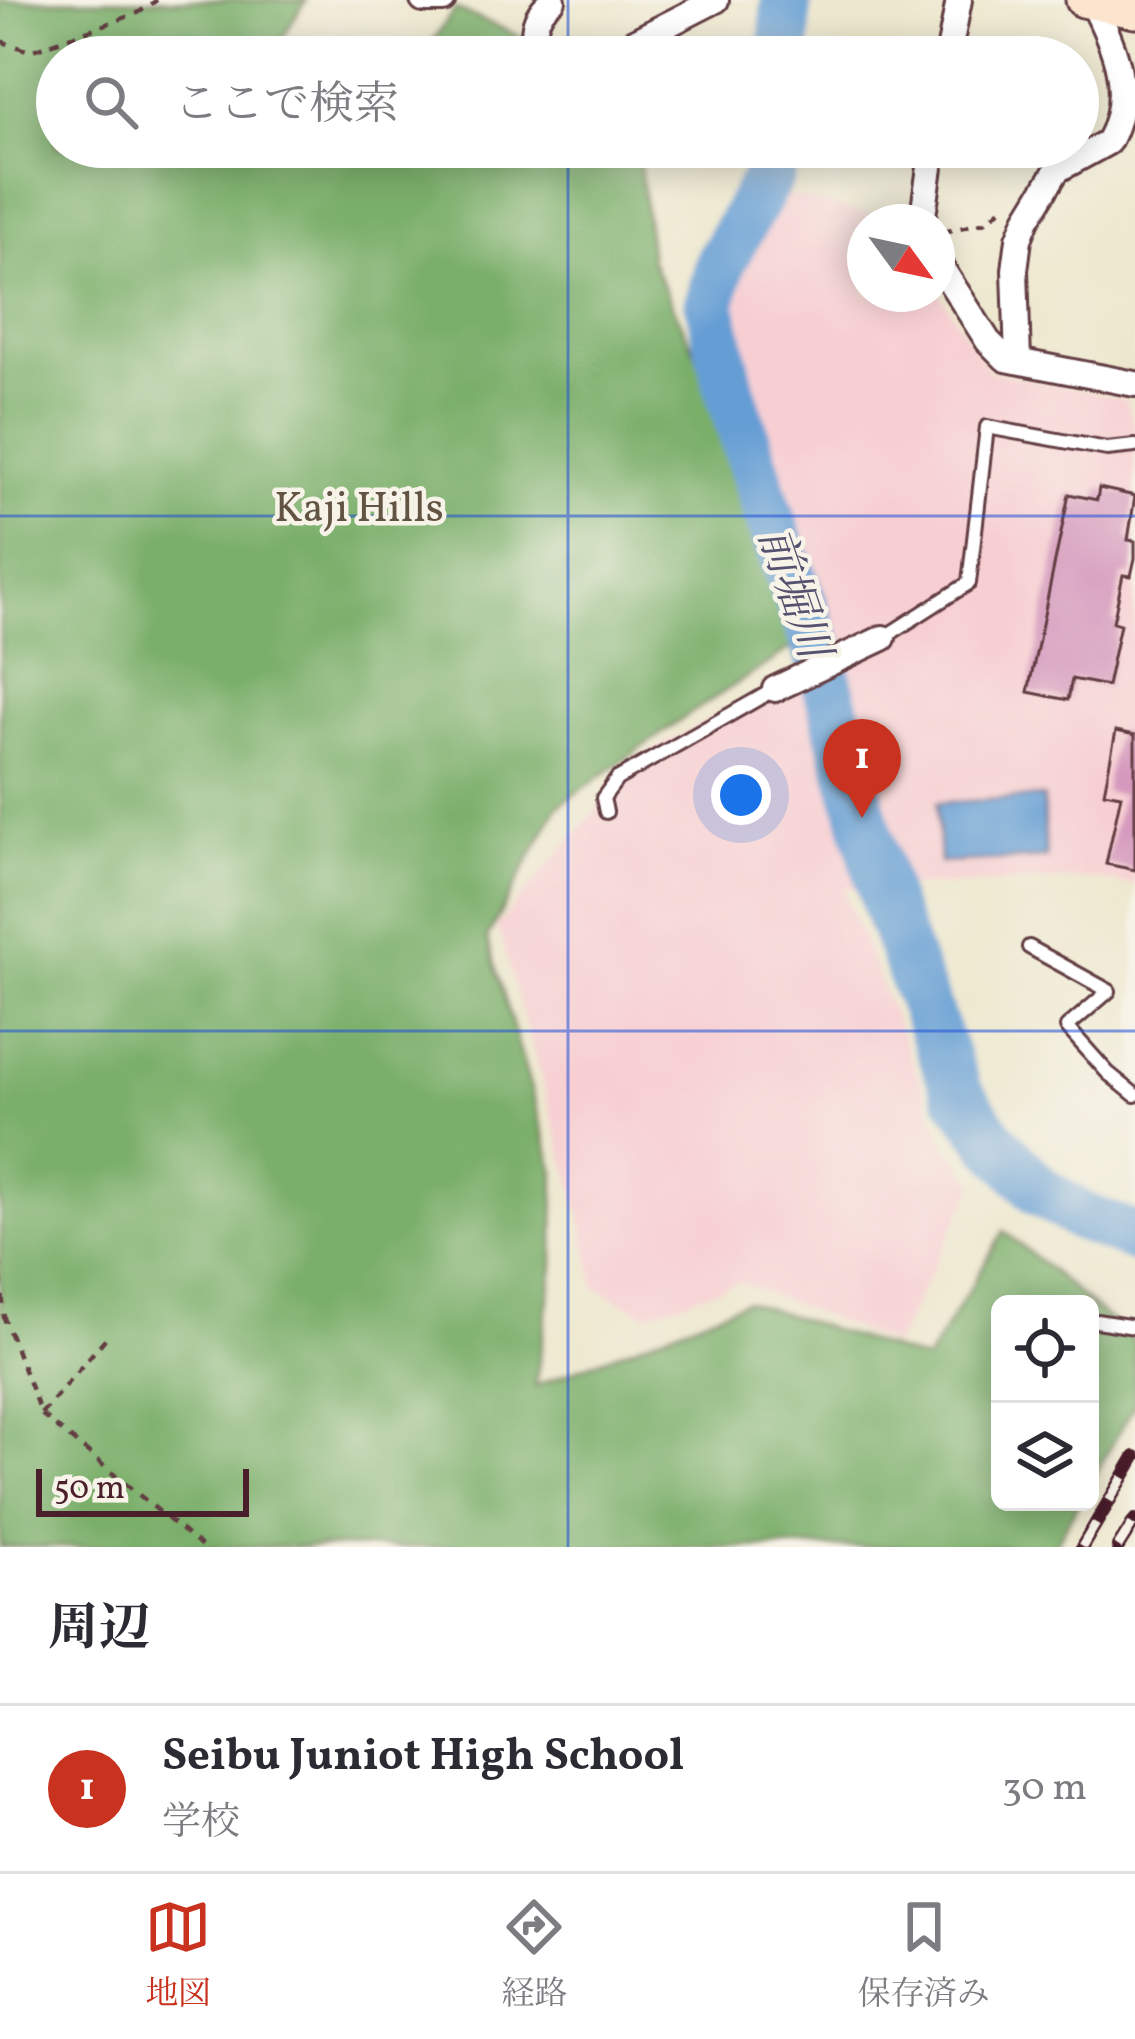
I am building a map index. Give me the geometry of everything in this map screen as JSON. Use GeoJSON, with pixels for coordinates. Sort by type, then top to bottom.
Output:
{"type":"FeatureCollection","features":[{"type":"Feature","properties":{"kind":"street"},"geometry":{"type":"LineString","coordinates":[[423,0],[443,0]]}},
{"type":"Feature","properties":{"kind":"street"},"geometry":{"type":"LineString","coordinates":[[534,36],[544,7],[553,0]]}},
{"type":"Feature","properties":{"kind":"street"},"geometry":{"type":"LineString","coordinates":[[645,36],[716,0]]}},
{"type":"Feature","properties":{"kind":"street"},"geometry":{"type":"LineString","coordinates":[[952,36],[958,0]]}},
{"type":"Feature","properties":{"kind":"street"},"geometry":{"type":"LineString","coordinates":[[1089,1],[1135,11]]}},
{"type":"Feature","properties":{"kind":"street"},"geometry":{"type":"LineString","coordinates":[[1089,1],[1113,45],[1124,98],[1125,132],[1099,150]]}},
{"type":"Feature","properties":{"kind":"street"},"geometry":{"type":"LineString","coordinates":[[925,204],[930,168]]}},
{"type":"Feature","properties":{"kind":"street"},"geometry":{"type":"LineString","coordinates":[[1018,362],[1015,270],[1019,239],[1027,218],[1062,168]]}},
{"type":"Feature","properties":{"kind":"street"},"geometry":{"type":"LineString","coordinates":[[955,289],[988,341],[1006,359],[1135,383]]}},
{"type":"Feature","properties":{"kind":"street"},"geometry":{"type":"LineString","coordinates":[[775,689],[883,638]]}},
{"type":"Feature","properties":{"kind":"lane"},"geometry":{"type":"LineString","coordinates":[[883,638],[969,583],[987,427],[1106,449],[1135,446]]}},
{"type":"Feature","properties":{"kind":"lane"},"geometry":{"type":"LineString","coordinates":[[606,812],[603,798],[616,779],[775,689]]}},
{"type":"Feature","properties":{"kind":"lane"},"geometry":{"type":"LineString","coordinates":[[1029,947],[1109,991],[1067,1027],[1135,1095]]}},
{"type":"Feature","properties":{"kind":"lane"},"geometry":{"type":"LineString","coordinates":[[1099,1321],[1135,1327]]}},
{"type":"Feature","properties":{"kind":"path"},"geometry":{"type":"LineString","coordinates":[[71,36],[138,13],[157,0]]}},
{"type":"Feature","properties":{"kind":"path"},"geometry":{"type":"LineString","coordinates":[[0,41],[36,48]]}},
{"type":"Feature","properties":{"kind":"path"},"geometry":{"type":"LineString","coordinates":[[955,229],[986,222],[1016,197]]}},
{"type":"Feature","properties":{"kind":"path"},"geometry":{"type":"LineString","coordinates":[[0,1260],[4,1318],[41,1414],[202,1547]]}},
{"type":"Feature","properties":{"kind":"path"},"geometry":{"type":"LineString","coordinates":[[41,1414],[110,1333]]}},
{"type":"Feature","properties":{"kind":"shaded area"},"geometry":{"type":"Polygon","coordinates":[[[770,191],[847,209],[847,312],[952,312],[989,371],[1125,399],[1135,426],[1135,885],[1092,879],[843,889],[945,1143],[976,1183],[894,1345],[739,1282],[645,1314],[595,1287],[581,1216],[497,926],[642,756],[832,652],[718,309],[726,270],[770,191]]]}},
{"type":"Feature","properties":{"kind":"green space","name":"Kaji Hills"},"geometry":{"type":"Polygon","coordinates":[[[0,0],[306,0],[284,36],[36,36],[36,168],[640,168],[651,261],[828,625],[558,806],[487,938],[555,1172],[554,1267],[535,1386],[746,1301],[926,1361],[1004,1231],[1079,1295],[991,1295],[991,1511],[1074,1511],[1054,1547],[0,1547],[0,0]]]}},
{"type":"Feature","properties":{"kind":"green space"},"geometry":{"type":"Polygon","coordinates":[[[455,9],[520,36],[436,36],[455,9]]]}},
{"type":"Feature","properties":{"kind":"green space"},"geometry":{"type":"Polygon","coordinates":[[[1099,1312],[1135,1342],[1135,1404],[1099,1467],[1099,1312]]]}},
{"type":"Feature","properties":{"kind":"water"},"geometry":{"type":"Polygon","coordinates":[[[1043,797],[1046,858],[940,863],[937,803],[1043,797]]]}},
{"type":"Feature","properties":{"kind":"building"},"geometry":{"type":"Polygon","coordinates":[[[1099,488],[1135,496],[1128,540],[1135,541],[1135,558],[1131,576],[1123,575],[1113,622],[1120,624],[1107,686],[1072,679],[1068,700],[1028,692],[1069,494],[1097,500],[1099,488]]]}},
{"type":"Feature","properties":{"kind":"building"},"geometry":{"type":"Polygon","coordinates":[[[1116,731],[1135,735],[1135,870],[1106,864],[1121,795],[1104,792],[1116,731]]]}},
{"type":"Feature","properties":{"kind":"waterway","name":"前堀川"},"geometry":{"type":"LineString","coordinates":[[785,36],[786,0]]}},
{"type":"Feature","properties":{"kind":"waterway","name":"前堀川"},"geometry":{"type":"LineString","coordinates":[[771,168],[721,261],[710,304],[730,390],[768,512],[819,652],[888,909],[958,1093],[993,1141],[1040,1191],[1082,1217],[1135,1237]]}},
{"type":"Feature","properties":{"kind":"railway"},"geometry":{"type":"LineString","coordinates":[[1082,1547],[1135,1457]]}},
{"type":"Feature","properties":{"kind":"railway"},"geometry":{"type":"LineString","coordinates":[[1118,1547],[1135,1520]]}},
{"type":"Feature","properties":{"kind":"place","name":"Seibu Juniot High School"},"geometry":{"type":"Point","coordinates":[862,818]}}]}
